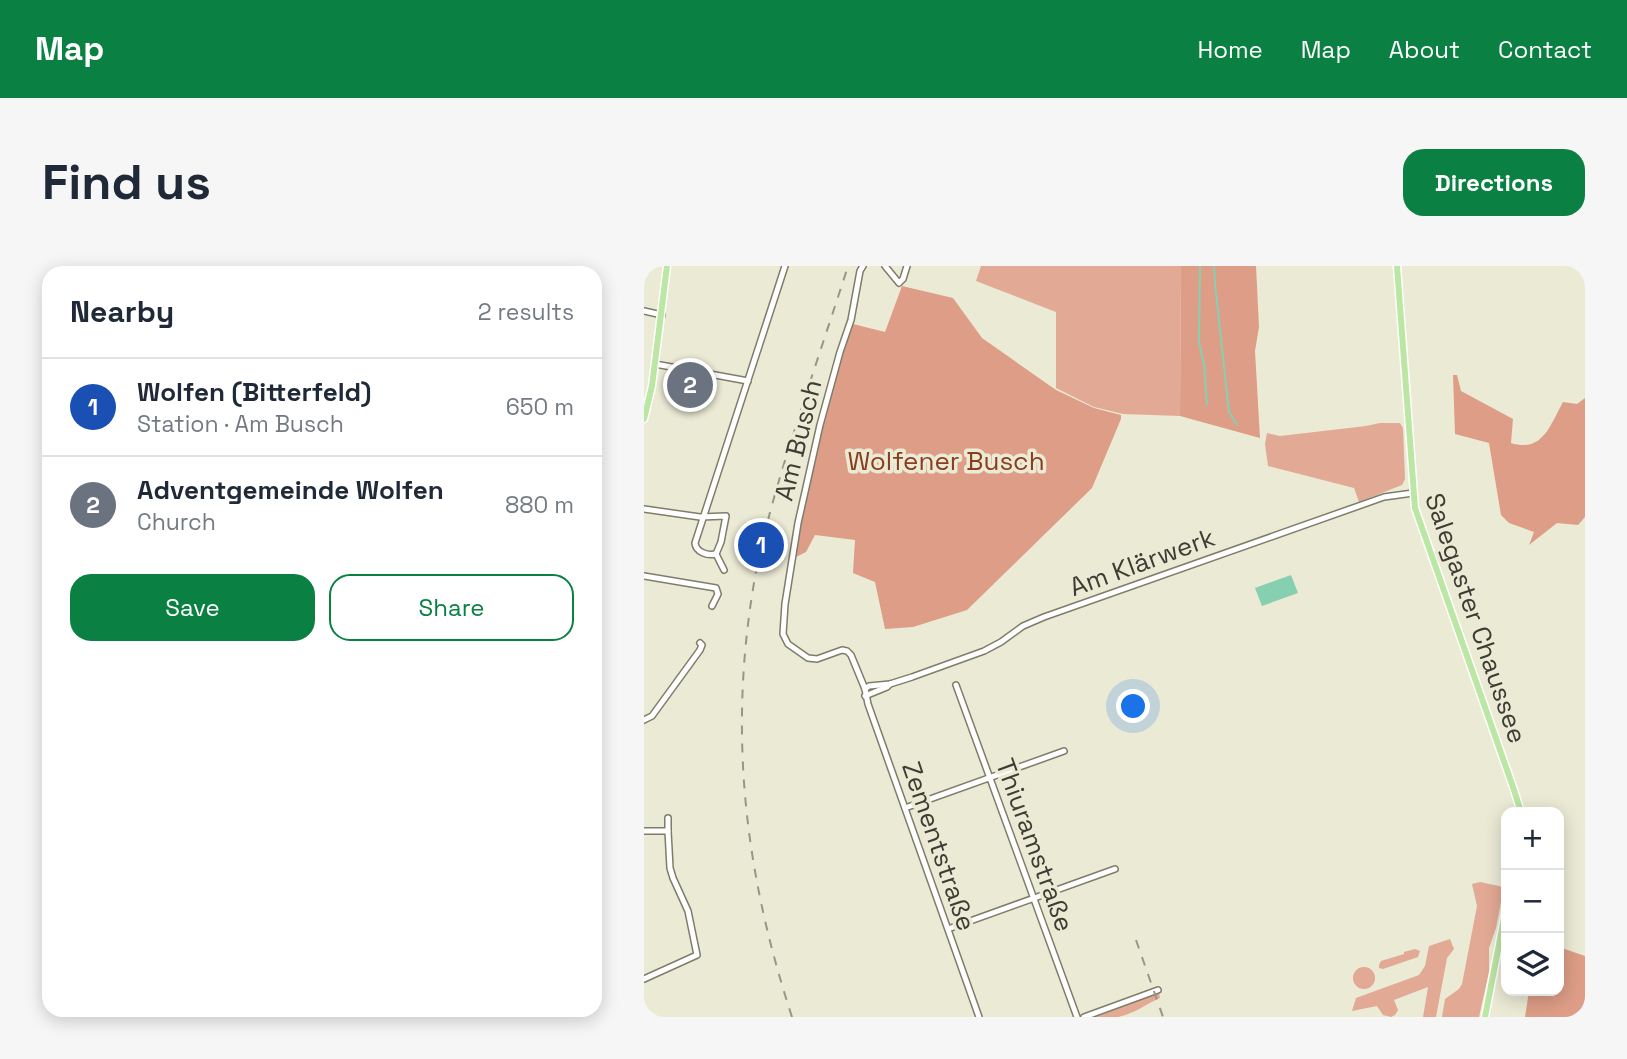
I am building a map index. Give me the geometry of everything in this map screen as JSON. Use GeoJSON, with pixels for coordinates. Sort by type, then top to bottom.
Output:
{"type":"FeatureCollection","features":[{"type":"Feature","properties":{"kind":"main road"},"geometry":{"type":"LineString","coordinates":[[644,419],[655,364],[667,266]]}},
{"type":"Feature","properties":{"kind":"main road","name":"Salegaster Chaussee"},"geometry":{"type":"LineString","coordinates":[[1397,266],[1415,508],[1519,807]]}},
{"type":"Feature","properties":{"kind":"main road"},"geometry":{"type":"LineString","coordinates":[[1485,1017],[1501,933]]}},
{"type":"Feature","properties":{"kind":"street"},"geometry":{"type":"LineString","coordinates":[[716,554],[698,551],[695,546],[785,266]]}},
{"type":"Feature","properties":{"kind":"street","name":"Am Busch"},"geometry":{"type":"LineString","coordinates":[[863,266],[851,320],[820,425],[798,523],[783,634],[788,645],[808,658],[817,659],[842,650],[849,653],[864,689]]}},
{"type":"Feature","properties":{"kind":"street"},"geometry":{"type":"LineString","coordinates":[[885,266],[900,283],[907,266]]}},
{"type":"Feature","properties":{"kind":"street"},"geometry":{"type":"LineString","coordinates":[[644,311],[662,315]]}},
{"type":"Feature","properties":{"kind":"street"},"geometry":{"type":"LineString","coordinates":[[655,364],[748,381]]}},
{"type":"Feature","properties":{"kind":"street","name":"Am Klärwerk"},"geometry":{"type":"LineString","coordinates":[[864,689],[890,684],[989,649],[1038,620],[1384,497],[1413,493]]}},
{"type":"Feature","properties":{"kind":"street"},"geometry":{"type":"LineString","coordinates":[[644,509],[704,517],[726,516],[716,554],[724,570]]}},
{"type":"Feature","properties":{"kind":"street"},"geometry":{"type":"LineString","coordinates":[[644,576],[713,587],[718,592],[712,606]]}},
{"type":"Feature","properties":{"kind":"street"},"geometry":{"type":"LineString","coordinates":[[644,720],[652,716],[700,650],[700,643]]}},
{"type":"Feature","properties":{"kind":"street","name":"Am Klärwerk"},"geometry":{"type":"LineString","coordinates":[[865,696],[890,684]]}},
{"type":"Feature","properties":{"kind":"street","name":"Thiuramstraße"},"geometry":{"type":"LineString","coordinates":[[956,685],[1077,1017]]}},
{"type":"Feature","properties":{"kind":"street","name":"Zementstraße"},"geometry":{"type":"LineString","coordinates":[[864,689],[979,1017]]}},
{"type":"Feature","properties":{"kind":"street"},"geometry":{"type":"LineString","coordinates":[[905,808],[1064,751]]}},
{"type":"Feature","properties":{"kind":"street"},"geometry":{"type":"LineString","coordinates":[[644,979],[697,955],[688,911],[670,868],[668,818]]}},
{"type":"Feature","properties":{"kind":"street"},"geometry":{"type":"LineString","coordinates":[[644,831],[668,831]]}},
{"type":"Feature","properties":{"kind":"street"},"geometry":{"type":"LineString","coordinates":[[948,929],[1115,869]]}},
{"type":"Feature","properties":{"kind":"street"},"geometry":{"type":"LineString","coordinates":[[1084,1017],[1157,990]]}},
{"type":"Feature","properties":{"kind":"shaded area"},"geometry":{"type":"Polygon","coordinates":[[[981,266],[1181,266],[1180,416],[1123,414],[1094,407],[1056,388],[1056,312],[976,281],[981,266]]]}},
{"type":"Feature","properties":{"kind":"shaded area"},"geometry":{"type":"Polygon","coordinates":[[[1380,423],[1400,423],[1403,428],[1405,479],[1402,485],[1359,502],[1354,488],[1268,466],[1265,444],[1267,433],[1280,436],[1380,423]]]}},
{"type":"Feature","properties":{"kind":"shaded area"},"geometry":{"type":"Polygon","coordinates":[[[1291,575],[1298,593],[1262,606],[1255,588],[1291,575]]]}},
{"type":"Feature","properties":{"kind":"shaded area"},"geometry":{"type":"Polygon","coordinates":[[[1480,882],[1501,887],[1501,902],[1489,948],[1489,972],[1479,1017],[1442,1017],[1445,999],[1462,984],[1477,906],[1472,884],[1480,882]]]}},
{"type":"Feature","properties":{"kind":"shaded area"},"geometry":{"type":"Polygon","coordinates":[[[1450,939],[1454,949],[1447,958],[1436,1017],[1423,1017],[1428,987],[1394,1000],[1398,1010],[1391,1017],[1383,1015],[1377,1006],[1352,1011],[1356,998],[1419,975],[1425,966],[1429,946],[1450,939]]]}},
{"type":"Feature","properties":{"kind":"shaded area"},"geometry":{"type":"Polygon","coordinates":[[[1415,949],[1420,951],[1418,957],[1379,968],[1381,961],[1415,949]]]}},
{"type":"Feature","properties":{"kind":"shaded area"},"geometry":{"type":"Polygon","coordinates":[[[1360,967],[1368,967],[1375,974],[1375,982],[1368,989],[1360,989],[1353,982],[1353,974],[1360,967]]]}},
{"type":"Feature","properties":{"kind":"shaded area"},"geometry":{"type":"Polygon","coordinates":[[[1159,993],[1160,998],[1129,1014],[1095,1017],[1097,1015],[1159,993]]]}},
{"type":"Feature","properties":{"kind":"green space"},"geometry":{"type":"Polygon","coordinates":[[[1181,266],[1256,266],[1259,327],[1255,351],[1260,438],[1180,416],[1181,266]]]}},
{"type":"Feature","properties":{"kind":"green space","name":"Wolfener Busch"},"geometry":{"type":"Polygon","coordinates":[[[902,286],[953,298],[982,338],[1056,390],[1094,408],[1121,415],[1121,419],[1092,488],[967,610],[913,627],[885,629],[875,582],[853,573],[855,540],[815,535],[806,552],[794,558],[828,400],[853,324],[885,332],[902,286]]]}},
{"type":"Feature","properties":{"kind":"green space"},"geometry":{"type":"Polygon","coordinates":[[[1453,375],[1457,375],[1461,391],[1513,419],[1511,443],[1522,445],[1531,444],[1544,435],[1563,402],[1577,404],[1585,398],[1585,517],[1578,525],[1557,523],[1529,545],[1534,532],[1509,523],[1501,515],[1489,443],[1455,434],[1453,375]]]}},
{"type":"Feature","properties":{"kind":"green space"},"geometry":{"type":"Polygon","coordinates":[[[1564,949],[1585,956],[1585,1017],[1525,1017],[1528,996],[1564,996],[1564,949]]]}},
{"type":"Feature","properties":{"kind":"waterway"},"geometry":{"type":"LineString","coordinates":[[1200,266],[1199,343],[1204,364],[1207,404]]}},
{"type":"Feature","properties":{"kind":"waterway"},"geometry":{"type":"LineString","coordinates":[[1214,266],[1229,412],[1237,425]]}},
{"type":"Feature","properties":{"kind":"railway"},"geometry":{"type":"LineString","coordinates":[[792,1017],[762,908],[745,799],[742,745],[747,634],[764,534],[848,266]]}},
{"type":"Feature","properties":{"kind":"railway"},"geometry":{"type":"LineString","coordinates":[[1136,940],[1163,1017]]}},
{"type":"Feature","properties":{"kind":"place","name":"Adventgemeinde Wolfen"},"geometry":{"type":"Point","coordinates":[690,385]}},
{"type":"Feature","properties":{"kind":"place","name":"Wolfen (Bitterfeld)"},"geometry":{"type":"Point","coordinates":[761,545]}}]}
